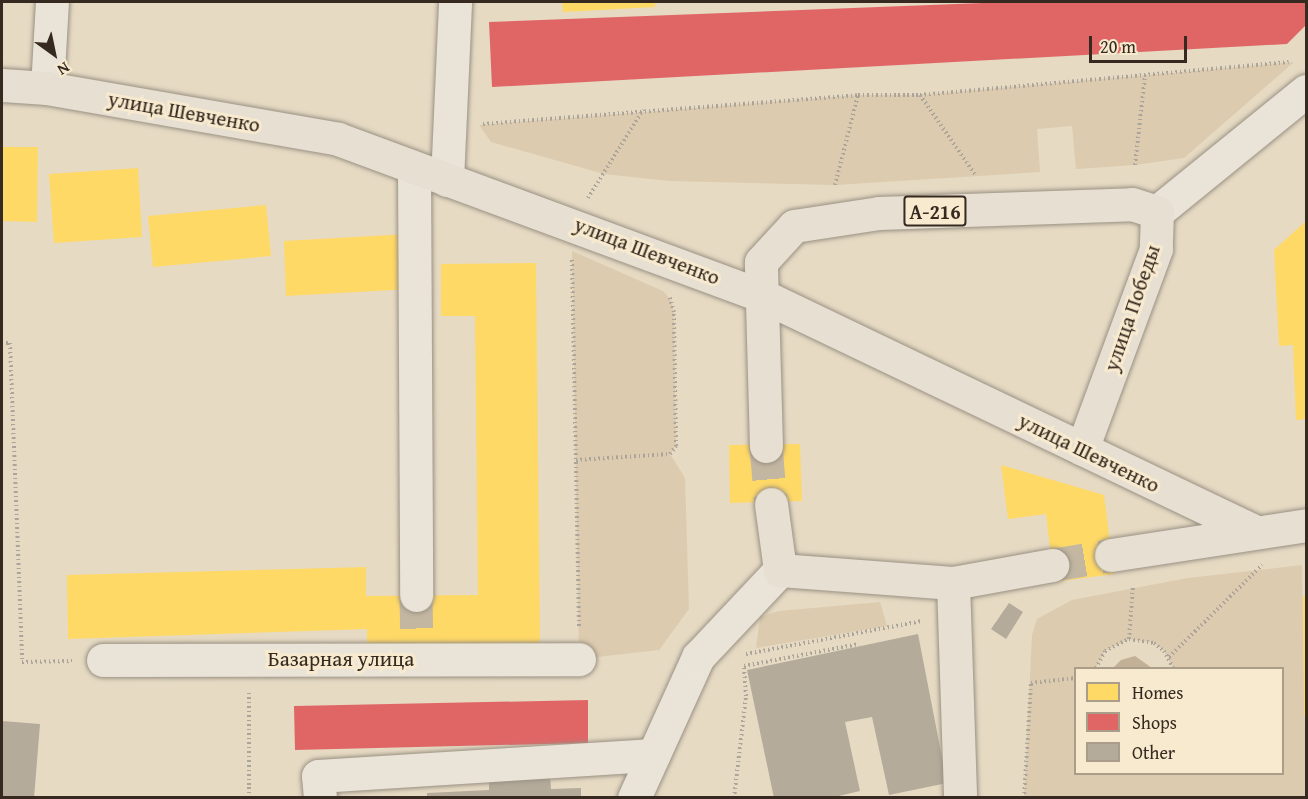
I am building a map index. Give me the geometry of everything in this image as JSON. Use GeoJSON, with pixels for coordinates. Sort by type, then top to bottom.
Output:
{"type":"FeatureCollection","features":[{"type":"Feature","properties":{"kind":"main road","name":"улица Шевченко"},"geometry":{"type":"LineString","coordinates":[[2,85],[47,87],[338,139],[447,180],[571,222],[763,296],[1256,532]]}},
{"type":"Feature","properties":{"kind":"main road","name":"А-216"},"geometry":{"type":"LineString","coordinates":[[766,446],[762,262],[794,226],[879,213],[1132,204],[1157,212]]}},
{"type":"Feature","properties":{"kind":"main road","name":"улица Победы"},"geometry":{"type":"LineString","coordinates":[[1082,449],[1156,249],[1157,212]]}},
{"type":"Feature","properties":{"kind":"main road"},"geometry":{"type":"LineString","coordinates":[[771,504],[780,570],[953,583],[1052,565]]}},
{"type":"Feature","properties":{"kind":"main road"},"geometry":{"type":"LineString","coordinates":[[1111,555],[1306,525]]}},
{"type":"Feature","properties":{"kind":"main road"},"geometry":{"type":"LineString","coordinates":[[953,583],[961,788]]}},
{"type":"Feature","properties":{"kind":"street"},"geometry":{"type":"LineString","coordinates":[[47,87],[52,2]]}},
{"type":"Feature","properties":{"kind":"street"},"geometry":{"type":"LineString","coordinates":[[447,180],[447,132],[455,2]]}},
{"type":"Feature","properties":{"kind":"street"},"geometry":{"type":"LineString","coordinates":[[1157,212],[1300,76]]}},
{"type":"Feature","properties":{"kind":"street"},"geometry":{"type":"LineString","coordinates":[[414,168],[416,595]]}},
{"type":"Feature","properties":{"kind":"street"},"geometry":{"type":"LineString","coordinates":[[634,798],[698,657],[780,570]]}},
{"type":"Feature","properties":{"kind":"street","name":"Базарная улица"},"geometry":{"type":"LineString","coordinates":[[103,660],[249,660],[417,656],[579,659]]}},
{"type":"Feature","properties":{"kind":"street"},"geometry":{"type":"LineString","coordinates":[[320,798],[318,776],[653,755]]}},
{"type":"Feature","properties":{"kind":"path"},"geometry":{"type":"LineString","coordinates":[[447,132],[479,125],[644,110],[858,95],[920,95],[1145,75],[1300,76]]}},
{"type":"Feature","properties":{"kind":"path"},"geometry":{"type":"LineString","coordinates":[[1135,165],[1145,75]]}},
{"type":"Feature","properties":{"kind":"path"},"geometry":{"type":"LineString","coordinates":[[835,185],[858,95]]}},
{"type":"Feature","properties":{"kind":"path"},"geometry":{"type":"LineString","coordinates":[[920,95],[976,177]]}},
{"type":"Feature","properties":{"kind":"path"},"geometry":{"type":"LineString","coordinates":[[579,659],[571,222],[644,110]]}},
{"type":"Feature","properties":{"kind":"path"},"geometry":{"type":"LineString","coordinates":[[576,460],[670,454],[676,446],[674,312],[671,300],[663,291]]}},
{"type":"Feature","properties":{"kind":"path"},"geometry":{"type":"LineString","coordinates":[[2,343],[10,343],[22,662],[103,660]]}},
{"type":"Feature","properties":{"kind":"path"},"geometry":{"type":"LineString","coordinates":[[1168,657],[1262,568],[1256,532]]}},
{"type":"Feature","properties":{"kind":"path"},"geometry":{"type":"LineString","coordinates":[[1129,639],[1133,583],[1164,570],[1166,547]]}},
{"type":"Feature","properties":{"kind":"path"},"geometry":{"type":"LineString","coordinates":[[743,655],[955,615]]}},
{"type":"Feature","properties":{"kind":"path"},"geometry":{"type":"LineString","coordinates":[[1097,667],[1105,651],[1129,639],[1154,643],[1168,657],[1172,667]]}},
{"type":"Feature","properties":{"kind":"path"},"geometry":{"type":"LineString","coordinates":[[734,798],[746,696],[744,666],[859,644]]}},
{"type":"Feature","properties":{"kind":"path"},"geometry":{"type":"LineString","coordinates":[[249,660],[249,798]]}},
{"type":"Feature","properties":{"kind":"path"},"geometry":{"type":"LineString","coordinates":[[1024,798],[1031,683],[1074,678]]}},
{"type":"Feature","properties":{"kind":"shaded area"},"geometry":{"type":"Polygon","coordinates":[[[1294,62],[1184,158],[1135,165],[1076,169],[1072,126],[1037,129],[1040,172],[835,185],[669,181],[604,174],[491,142],[479,125],[858,95],[920,95],[1294,62]]]}},
{"type":"Feature","properties":{"kind":"shaded area"},"geometry":{"type":"Polygon","coordinates":[[[572,251],[663,291],[671,300],[674,312],[676,446],[670,454],[685,478],[689,609],[659,650],[579,659],[572,251]]]}},
{"type":"Feature","properties":{"kind":"shaded area"},"geometry":{"type":"Polygon","coordinates":[[[1302,565],[1306,797],[1024,798],[1032,635],[1037,619],[1072,600],[1188,578],[1302,565]]]}},
{"type":"Feature","properties":{"kind":"shaded area"},"geometry":{"type":"Polygon","coordinates":[[[880,602],[887,626],[756,648],[760,617],[779,611],[880,602]]]}},
{"type":"Feature","properties":{"kind":"shaded area"},"geometry":{"type":"Polygon","coordinates":[[[1135,656],[1151,667],[1114,667],[1121,660],[1135,656]]]}},
{"type":"Feature","properties":{"kind":"building: Homes"},"geometry":{"type":"Polygon","coordinates":[[[562,2],[655,2],[655,7],[563,12],[562,2]]]}},
{"type":"Feature","properties":{"kind":"building: Homes"},"geometry":{"type":"Polygon","coordinates":[[[2,147],[38,147],[37,222],[2,221],[2,147]]]}},
{"type":"Feature","properties":{"kind":"building: Homes"},"geometry":{"type":"Polygon","coordinates":[[[138,168],[142,237],[54,243],[49,174],[138,168]]]}},
{"type":"Feature","properties":{"kind":"building: Homes"},"geometry":{"type":"Polygon","coordinates":[[[266,205],[271,256],[153,267],[148,216],[266,205]]]}},
{"type":"Feature","properties":{"kind":"building: Homes"},"geometry":{"type":"Polygon","coordinates":[[[1306,221],[1306,419],[1296,420],[1293,345],[1279,346],[1274,250],[1306,221]]]}},
{"type":"Feature","properties":{"kind":"building: Homes"},"geometry":{"type":"Polygon","coordinates":[[[408,234],[411,289],[286,296],[284,241],[408,234]]]}},
{"type":"Feature","properties":{"kind":"building: Homes"},"geometry":{"type":"Polygon","coordinates":[[[536,263],[540,651],[367,653],[367,629],[68,639],[67,575],[366,567],[366,596],[478,595],[475,316],[441,316],[441,264],[536,263]]]}},
{"type":"Feature","properties":{"kind":"building: Homes"},"geometry":{"type":"Polygon","coordinates":[[[800,444],[802,501],[730,503],[729,445],[800,444]]]}},
{"type":"Feature","properties":{"kind":"building: Homes"},"geometry":{"type":"Polygon","coordinates":[[[1001,465],[1104,495],[1114,574],[1054,582],[1046,514],[1008,519],[1001,465]]]}},
{"type":"Feature","properties":{"kind":"building: Homes"},"geometry":{"type":"Polygon","coordinates":[[[1303,596],[1306,596],[1306,716],[1304,716],[1303,596]]]}},
{"type":"Feature","properties":{"kind":"building: Shops"},"geometry":{"type":"Polygon","coordinates":[[[1008,2],[1306,2],[1306,25],[1287,44],[492,87],[489,22],[1008,2]]]}},
{"type":"Feature","properties":{"kind":"building: Shops"},"geometry":{"type":"Polygon","coordinates":[[[588,700],[588,743],[295,750],[294,706],[588,700]]]}},
{"type":"Feature","properties":{"kind":"building: Other"},"geometry":{"type":"Polygon","coordinates":[[[1009,603],[1023,612],[1006,639],[991,629],[1009,603]]]}},
{"type":"Feature","properties":{"kind":"building: Other"},"geometry":{"type":"Polygon","coordinates":[[[918,634],[947,783],[889,795],[872,717],[845,722],[860,791],[830,798],[774,798],[747,670],[918,634]]]}},
{"type":"Feature","properties":{"kind":"building: Other"},"geometry":{"type":"Polygon","coordinates":[[[2,721],[40,724],[34,798],[2,798],[2,721]]]}},
{"type":"Feature","properties":{"kind":"building: Other"},"geometry":{"type":"Polygon","coordinates":[[[550,774],[551,789],[581,788],[581,798],[427,798],[427,793],[489,790],[489,777],[550,774]]]}},
{"type":"Feature","properties":{"kind":"tunnel"},"geometry":{"type":"LineString","coordinates":[[766,446],[771,504]]}},
{"type":"Feature","properties":{"kind":"tunnel"},"geometry":{"type":"LineString","coordinates":[[1052,565],[1111,555]]}},
{"type":"Feature","properties":{"kind":"tunnel"},"geometry":{"type":"LineString","coordinates":[[416,595],[417,653]]}}]}
